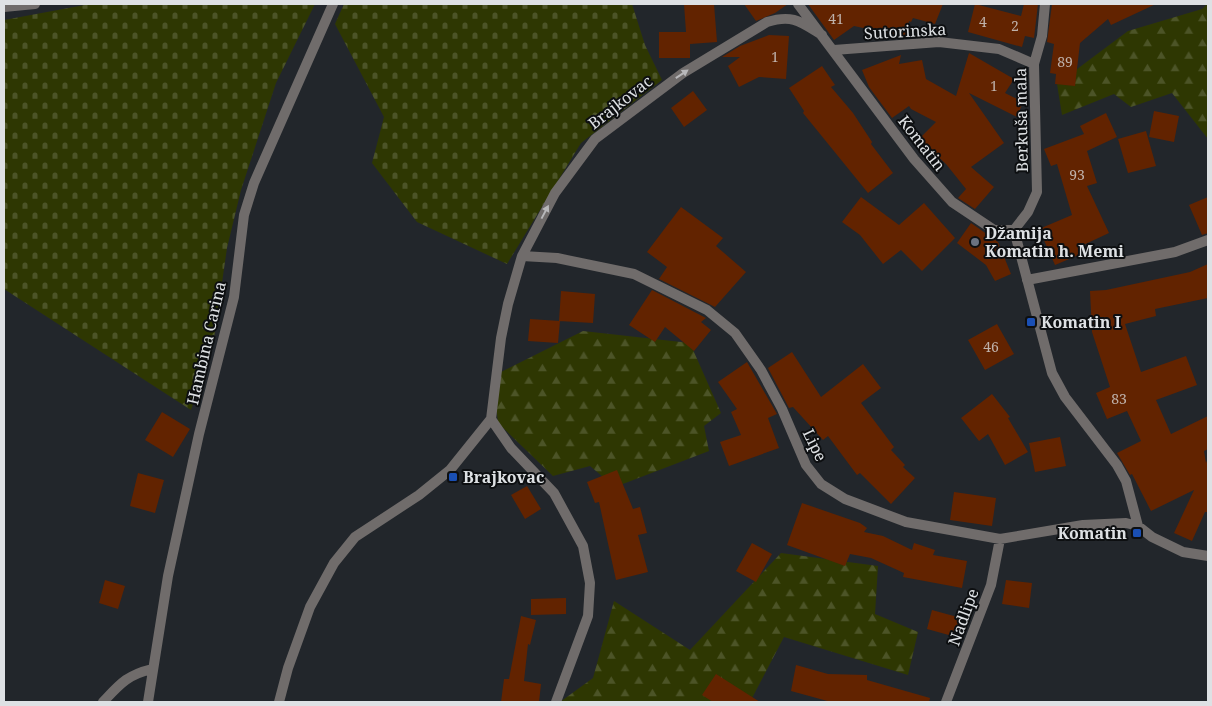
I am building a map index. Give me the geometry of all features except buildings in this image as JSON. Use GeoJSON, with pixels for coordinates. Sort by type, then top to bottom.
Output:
{"type":"FeatureCollection","features":[{"type":"Feature","properties":{"kind":"street"},"geometry":{"type":"LineString","coordinates":[[4,7],[35,4]]}},
{"type":"Feature","properties":{"kind":"street","name":"Hambina Carina"},"geometry":{"type":"LineString","coordinates":[[148,702],[168,576],[199,434],[234,297],[244,215],[254,182],[333,4]]}},
{"type":"Feature","properties":{"kind":"street","name":"Komatin"},"geometry":{"type":"LineString","coordinates":[[798,4],[914,159],[952,202],[994,230],[1014,230]]}},
{"type":"Feature","properties":{"kind":"street","name":"Berkuša mala"},"geometry":{"type":"LineString","coordinates":[[1014,230],[1028,212],[1036,192],[1034,64],[1042,36],[1045,4]]}},
{"type":"Feature","properties":{"kind":"street","name":"Brajkovac"},"geometry":{"type":"LineString","coordinates":[[491,419],[501,338],[522,256],[555,193],[595,139],[682,73],[767,22],[782,17],[800,21],[822,35]]}},
{"type":"Feature","properties":{"kind":"street","name":"Sutorinska"},"geometry":{"type":"LineString","coordinates":[[834,50],[939,42],[999,49],[1034,64]]}},
{"type":"Feature","properties":{"kind":"street"},"geometry":{"type":"LineString","coordinates":[[1014,230],[1052,373],[1065,397],[1117,465],[1126,481],[1138,526],[1169,547],[1196,556],[1208,556]]}},
{"type":"Feature","properties":{"kind":"street"},"geometry":{"type":"LineString","coordinates":[[1027,280],[1175,252],[1208,240]]}},
{"type":"Feature","properties":{"kind":"street","name":"Lipe"},"geometry":{"type":"LineString","coordinates":[[522,256],[557,258],[634,274],[707,310],[735,333],[761,370],[782,409],[806,465],[821,484],[845,499],[906,522],[1000,539],[1083,524],[1126,523],[1138,526]]}},
{"type":"Feature","properties":{"kind":"street"},"geometry":{"type":"LineString","coordinates":[[279,702],[288,668],[310,607],[334,563],[355,537],[419,495],[450,470],[491,419],[511,448],[554,493],[583,546],[590,583],[588,616],[556,702]]}},
{"type":"Feature","properties":{"kind":"street","name":"Nadlipe"},"geometry":{"type":"LineString","coordinates":[[946,702],[991,585],[1000,539]]}},
{"type":"Feature","properties":{"kind":"street"},"geometry":{"type":"LineString","coordinates":[[103,702],[126,678],[134,673],[152,669]]}},
{"type":"Feature","properties":{"kind":"green space"},"geometry":{"type":"Polygon","coordinates":[[[90,4],[315,4],[276,83],[241,190],[227,248],[213,345],[191,410],[4,289],[4,20],[90,4]]]}},
{"type":"Feature","properties":{"kind":"green space"},"geometry":{"type":"Polygon","coordinates":[[[344,4],[632,4],[645,45],[662,80],[581,143],[507,264],[417,222],[372,163],[384,117],[335,24],[344,4]]]}},
{"type":"Feature","properties":{"kind":"green space"},"geometry":{"type":"Polygon","coordinates":[[[1207,4],[1208,139],[1172,93],[1131,107],[1114,94],[1062,115],[1057,84],[1128,31],[1202,9],[1207,4]]]}},
{"type":"Feature","properties":{"kind":"green space"},"geometry":{"type":"Polygon","coordinates":[[[583,331],[690,343],[721,413],[704,426],[709,451],[615,487],[590,466],[553,476],[498,423],[493,376],[583,331]]]}},
{"type":"Feature","properties":{"kind":"green space"},"geometry":{"type":"Polygon","coordinates":[[[781,553],[878,566],[875,614],[918,632],[908,675],[784,637],[750,702],[560,702],[593,678],[614,601],[690,650],[781,553]]]}},
{"type":"Feature","properties":{"kind":"place","name":"Džamija Komatin h. Memi"},"geometry":{"type":"Point","coordinates":[975,242]}},
{"type":"Feature","properties":{"kind":"place","name":"Komatin I"},"geometry":{"type":"Point","coordinates":[1031,322]}},
{"type":"Feature","properties":{"kind":"place","name":"Brajkovac"},"geometry":{"type":"Point","coordinates":[453,477]}},
{"type":"Feature","properties":{"kind":"place","name":"Komatin"},"geometry":{"type":"Point","coordinates":[1137,533]}}]}
